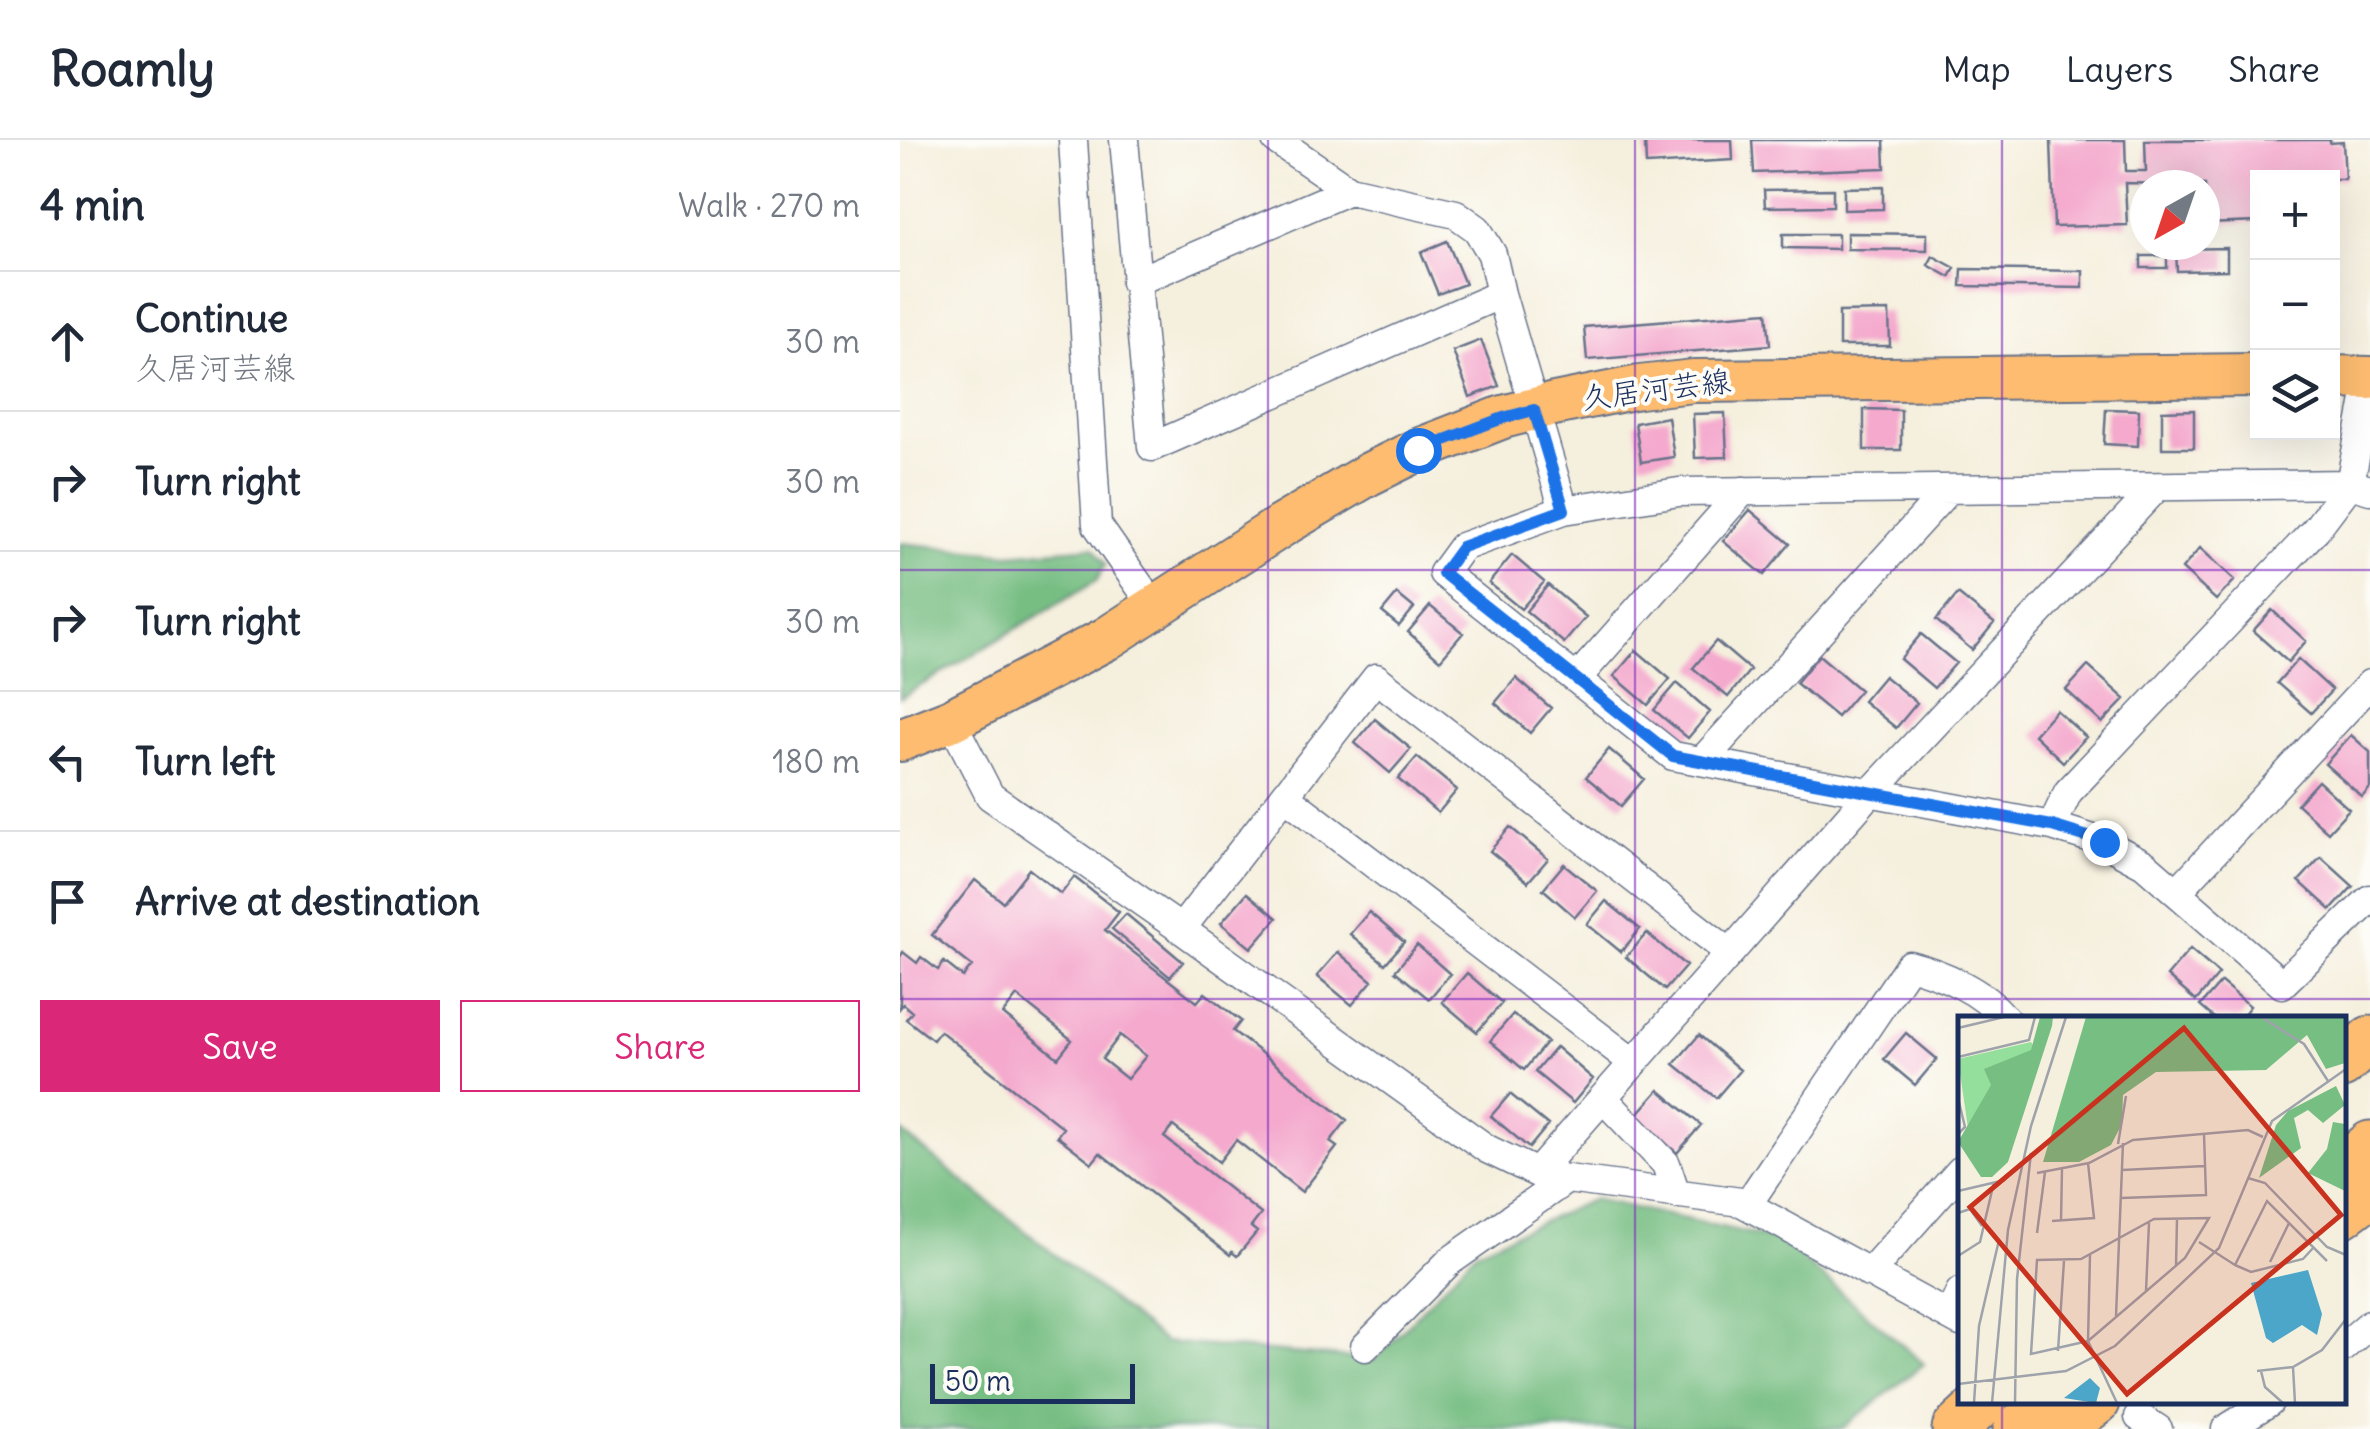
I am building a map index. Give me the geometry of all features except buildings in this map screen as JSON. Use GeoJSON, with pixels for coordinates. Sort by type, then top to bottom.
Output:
{"type":"FeatureCollection","features":[{"type":"Feature","properties":{"kind":"highway"},"geometry":{"type":"LineString","coordinates":[[2345,1063],[2370,1039]]}},
{"type":"Feature","properties":{"kind":"highway"},"geometry":{"type":"LineString","coordinates":[[2345,1165],[2370,1144]]}},
{"type":"Feature","properties":{"kind":"highway"},"geometry":{"type":"LineString","coordinates":[[2345,1213],[2370,1194]]}},
{"type":"Feature","properties":{"kind":"highway"},"geometry":{"type":"LineString","coordinates":[[1955,1429],[1982,1404]]}},
{"type":"Feature","properties":{"kind":"highway"},"geometry":{"type":"LineString","coordinates":[[2016,1429],[2049,1404]]}},
{"type":"Feature","properties":{"kind":"highway"},"geometry":{"type":"LineString","coordinates":[[2061,1429],[2094,1404]]}},
{"type":"Feature","properties":{"kind":"main road","name":"久居河芸線"},"geometry":{"type":"LineString","coordinates":[[900,740],[951,720],[1106,639],[1369,474],[1462,432],[1534,410],[1638,387],[1694,381],[2250,375]]}},
{"type":"Feature","properties":{"kind":"main road"},"geometry":{"type":"LineString","coordinates":[[2340,377],[2370,378]]}},
{"type":"Feature","properties":{"kind":"street"},"geometry":{"type":"LineString","coordinates":[[1073,140],[1096,525],[1156,608]]}},
{"type":"Feature","properties":{"kind":"street"},"geometry":{"type":"LineString","coordinates":[[1124,140],[1152,448],[1501,294]]}},
{"type":"Feature","properties":{"kind":"street"},"geometry":{"type":"LineString","coordinates":[[1276,140],[1349,190],[1456,214],[1476,229],[1492,254],[1564,510]]}},
{"type":"Feature","properties":{"kind":"street"},"geometry":{"type":"LineString","coordinates":[[1135,282],[1349,190]]}},
{"type":"Feature","properties":{"kind":"street"},"geometry":{"type":"LineString","coordinates":[[2052,826],[2068,792],[2360,487],[2370,378]]}},
{"type":"Feature","properties":{"kind":"street"},"geometry":{"type":"LineString","coordinates":[[2360,487],[1679,492],[1564,510],[1462,547],[1443,573],[1673,756],[2052,826],[2104,842],[2144,864],[2282,984],[2370,899]]}},
{"type":"Feature","properties":{"kind":"street"},"geometry":{"type":"LineString","coordinates":[[1536,1173],[1871,792],[2155,489]]}},
{"type":"Feature","properties":{"kind":"street"},"geometry":{"type":"LineString","coordinates":[[1702,761],[1948,490]]}},
{"type":"Feature","properties":{"kind":"street"},"geometry":{"type":"LineString","coordinates":[[1578,677],[1742,491]]}},
{"type":"Feature","properties":{"kind":"street"},"geometry":{"type":"LineString","coordinates":[[1182,928],[1376,678],[1730,953]]}},
{"type":"Feature","properties":{"kind":"street"},"geometry":{"type":"LineString","coordinates":[[2177,892],[2370,684]]}},
{"type":"Feature","properties":{"kind":"street"},"geometry":{"type":"LineString","coordinates":[[951,720],[990,796],[1182,928],[1487,1149],[1536,1173],[1747,1205],[1869,1273],[1956,1310]]}},
{"type":"Feature","properties":{"kind":"street"},"geometry":{"type":"LineString","coordinates":[[1286,796],[1634,1063]]}},
{"type":"Feature","properties":{"kind":"street"},"geometry":{"type":"LineString","coordinates":[[1747,1205],[1909,964],[1930,970],[1977,995],[2001,1016]]}},
{"type":"Feature","properties":{"kind":"street"},"geometry":{"type":"LineString","coordinates":[[1603,1098],[1666,1164],[1676,1194]]}},
{"type":"Feature","properties":{"kind":"street"},"geometry":{"type":"LineString","coordinates":[[1869,1273],[1958,1173]]}},
{"type":"Feature","properties":{"kind":"street"},"geometry":{"type":"LineString","coordinates":[[1365,1347],[1450,1260],[1567,1179]]}},
{"type":"Feature","properties":{"kind":"street"},"geometry":{"type":"LineString","coordinates":[[2345,1345],[2370,1324]]}},
{"type":"Feature","properties":{"kind":"street"},"geometry":{"type":"LineString","coordinates":[[2226,1429],[2266,1404]]}},
{"type":"Feature","properties":{"kind":"green space"},"geometry":{"type":"Polygon","coordinates":[[[900,543],[1009,554],[1093,547],[1106,564],[1096,581],[900,698],[900,543]]]}},
{"type":"Feature","properties":{"kind":"green space"},"geometry":{"type":"Polygon","coordinates":[[[900,1131],[1164,1342],[1375,1360],[1477,1250],[1594,1199],[1780,1240],[1924,1364],[1842,1429],[900,1429],[900,1131]]]}},
{"type":"Feature","properties":{"kind":"route"},"geometry":{"type":"LineString","coordinates":[[1418,450],[1534,410],[1564,510],[1462,547],[1443,573],[1673,756],[2052,826],[2104,842]]}}]}
